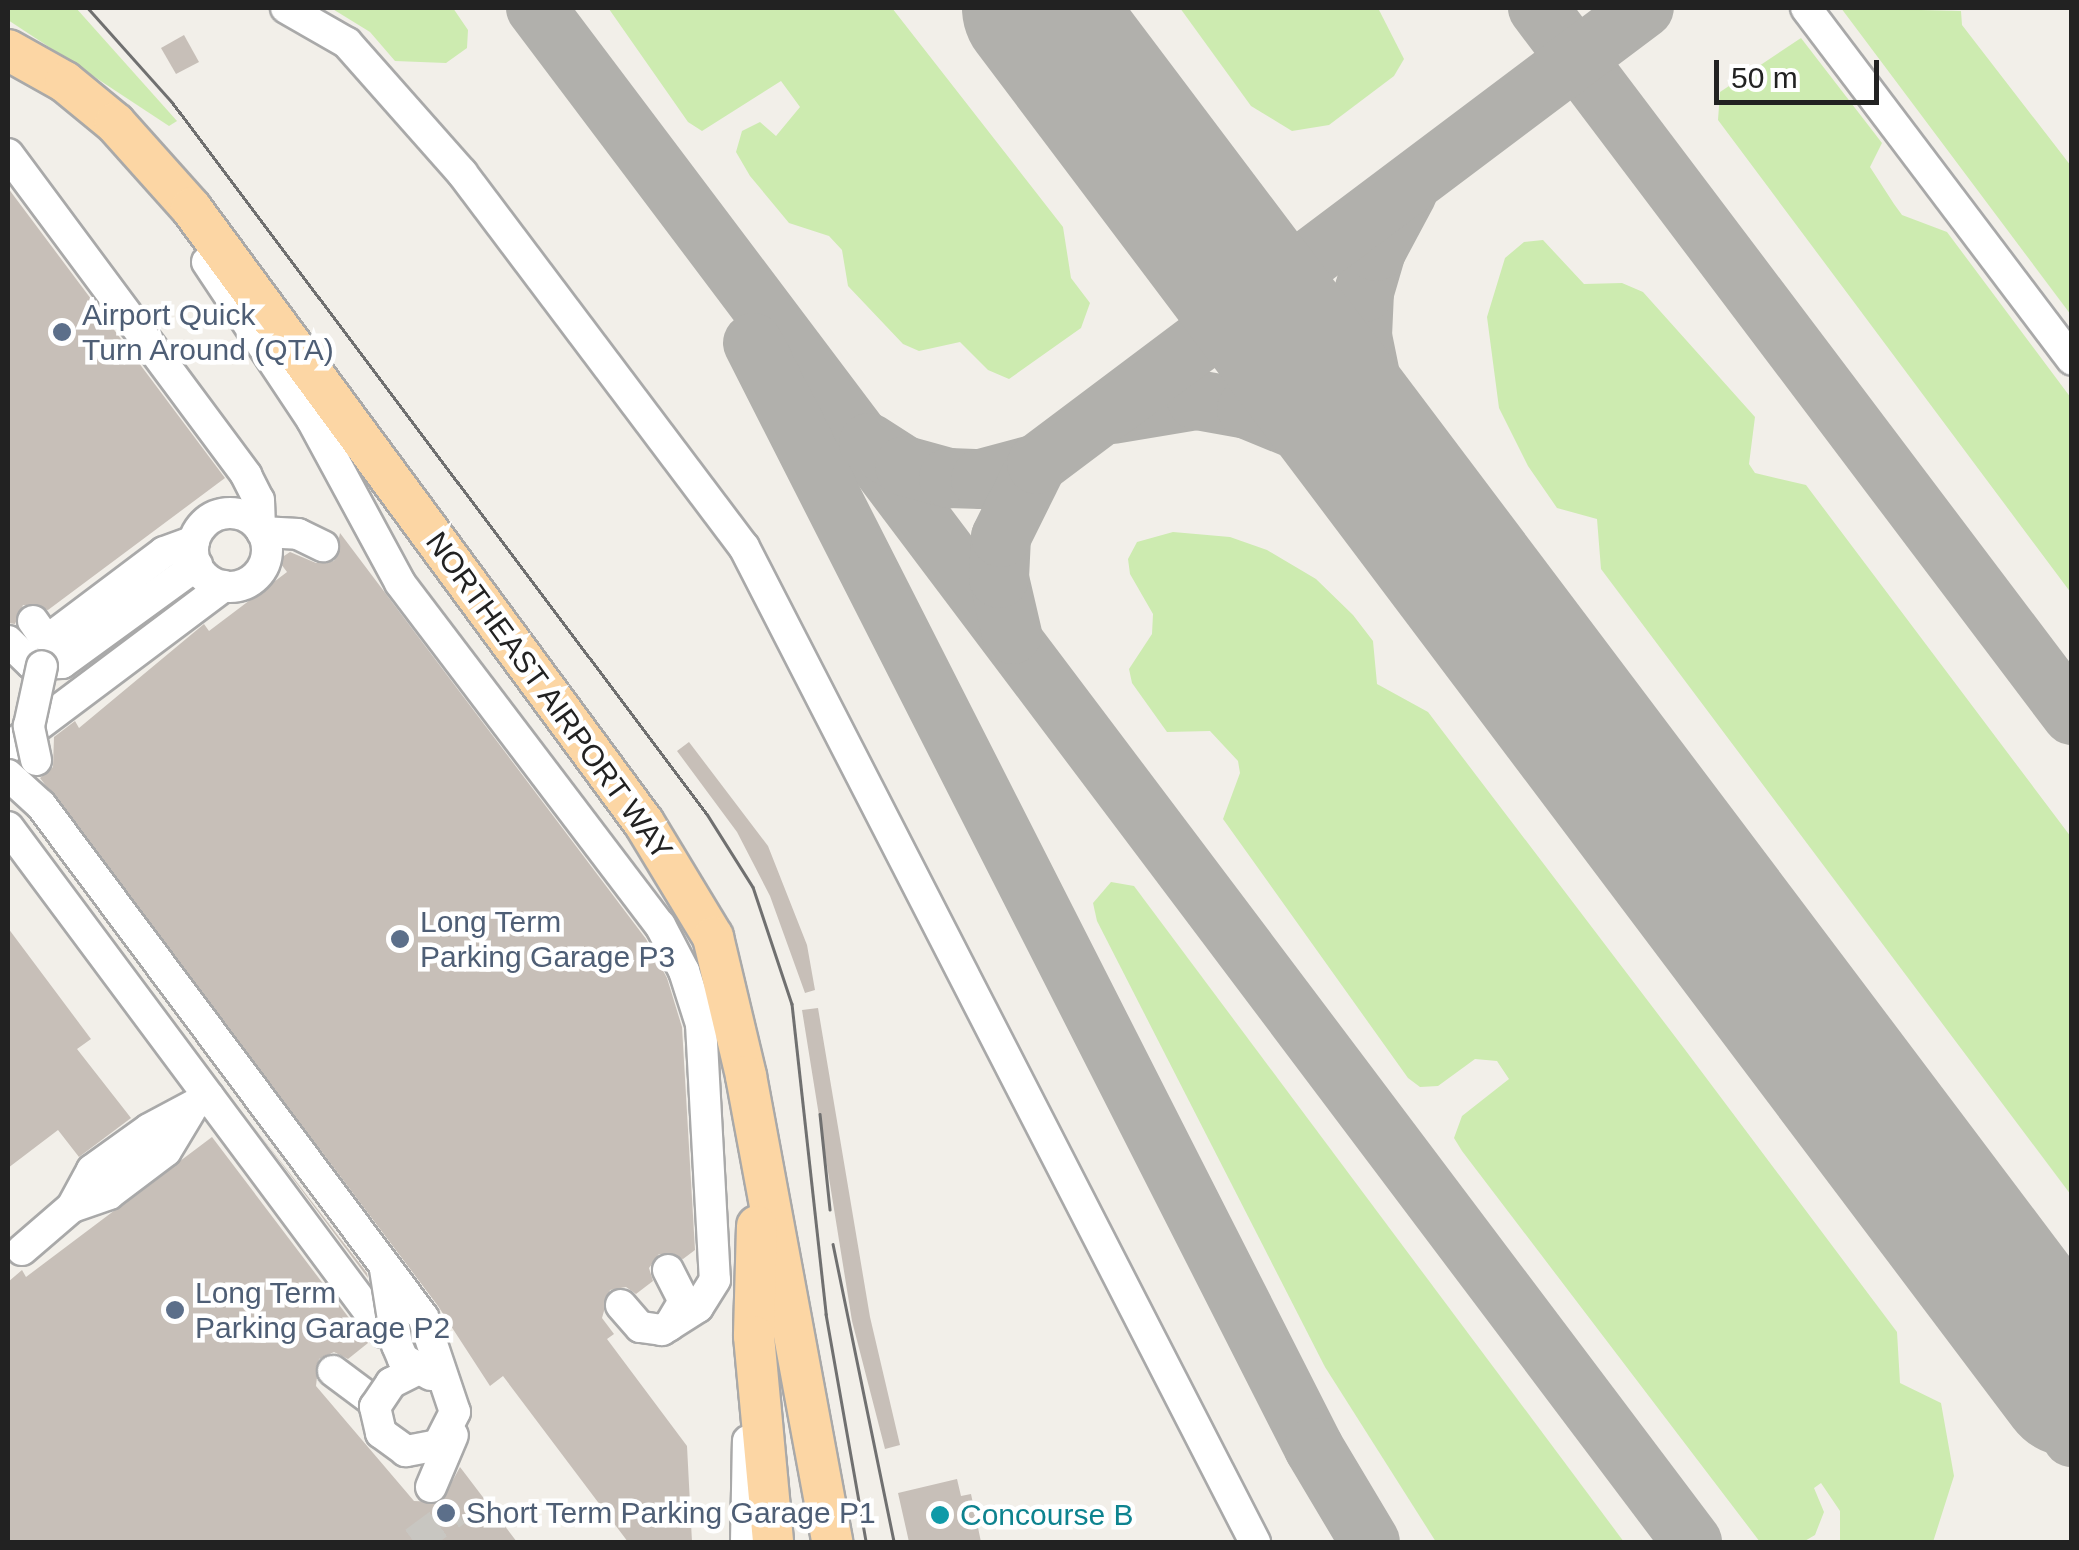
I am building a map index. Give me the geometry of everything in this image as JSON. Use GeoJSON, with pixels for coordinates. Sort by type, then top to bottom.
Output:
{"type":"FeatureCollection","features":[{"type":"Feature","properties":{"kind":"main road","name":"NORTHEAST AIRPORT WAY"},"geometry":{"type":"LineString","coordinates":[[8,50],[65,82],[115,124],[192,208],[311,366],[684,886],[713,937],[728,987],[832,1542]]}},
{"type":"Feature","properties":{"kind":"main road"},"geometry":{"type":"LineString","coordinates":[[759,1167],[754,1336],[773,1542]]}},
{"type":"Feature","properties":{"kind":"lane"},"geometry":{"type":"LineString","coordinates":[[286,8],[347,43],[462,173],[744,547],[1255,1542]]}},
{"type":"Feature","properties":{"kind":"lane"},"geometry":{"type":"LineString","coordinates":[[1806,8],[2072,360]]}},
{"type":"Feature","properties":{"kind":"lane"},"geometry":{"type":"LineString","coordinates":[[115,124],[312,420],[400,583],[684,971],[701,1024],[715,1280],[698,1307],[662,1330],[640,1326],[621,1304],[650,1328],[674,1324],[684,1301],[668,1270]]}},
{"type":"Feature","properties":{"kind":"lane"},"geometry":{"type":"LineString","coordinates":[[8,154],[246,476],[259,500],[267,554],[257,576],[224,586],[62,706],[22,754]]}},
{"type":"Feature","properties":{"kind":"lane"},"geometry":{"type":"LineString","coordinates":[[8,642],[25,660],[42,666],[62,663],[191,560],[218,515],[241,514],[262,530],[298,534],[323,546]]}},
{"type":"Feature","properties":{"kind":"lane"},"geometry":{"type":"LineString","coordinates":[[33,621],[42,634],[54,636],[123,569],[164,552],[191,560],[224,586]]}},
{"type":"Feature","properties":{"kind":"lane"},"geometry":{"type":"LineString","coordinates":[[22,754],[42,666]]}},
{"type":"Feature","properties":{"kind":"lane"},"geometry":{"type":"LineString","coordinates":[[8,711],[62,706]]}},
{"type":"Feature","properties":{"kind":"lane"},"geometry":{"type":"LineString","coordinates":[[8,775],[40,805],[423,1317],[455,1412],[438,1446],[406,1451],[380,1433],[376,1407],[390,1383],[417,1370]]}},
{"type":"Feature","properties":{"kind":"lane"},"geometry":{"type":"LineString","coordinates":[[46,794],[8,824],[200,1104],[384,1332]]}},
{"type":"Feature","properties":{"kind":"lane"},"geometry":{"type":"LineString","coordinates":[[12,1247],[72,1207],[110,1194],[166,1151],[200,1104]]}},
{"type":"Feature","properties":{"kind":"lane"},"geometry":{"type":"LineString","coordinates":[[385,1266],[397,1345],[417,1370],[446,1388],[453,1424],[437,1446],[405,1450]]}},
{"type":"Feature","properties":{"kind":"lane"},"geometry":{"type":"LineString","coordinates":[[746,1542],[754,1336]]}},
{"type":"Feature","properties":{"kind":"lane"},"geometry":{"type":"LineString","coordinates":[[333,1371],[376,1404],[382,1435],[405,1450],[424,1493],[457,1423],[444,1387],[437,1377],[411,1371],[388,1385],[376,1404]]}},
{"type":"Feature","properties":{"kind":"green space"},"geometry":{"type":"Polygon","coordinates":[[[8,8],[76,8],[177,121],[169,126],[8,20],[8,8]]]}},
{"type":"Feature","properties":{"kind":"green space"},"geometry":{"type":"Polygon","coordinates":[[[331,8],[453,8],[468,30],[467,48],[446,63],[395,61],[370,32],[331,8]]]}},
{"type":"Feature","properties":{"kind":"green space"},"geometry":{"type":"Polygon","coordinates":[[[892,8],[1063,227],[1071,278],[1090,303],[1081,328],[1009,379],[988,370],[960,342],[919,351],[903,344],[848,286],[842,250],[829,236],[789,223],[750,176],[736,152],[742,131],[760,122],[776,136],[800,107],[781,81],[702,131],[688,122],[609,9],[892,8]]]}},
{"type":"Feature","properties":{"kind":"green space"},"geometry":{"type":"Polygon","coordinates":[[[1180,8],[1378,8],[1404,59],[1394,76],[1329,125],[1292,131],[1251,106],[1180,8]]]}},
{"type":"Feature","properties":{"kind":"green space"},"geometry":{"type":"Polygon","coordinates":[[[1841,8],[1961,11],[1962,25],[2071,166],[2071,315],[1841,8]]]}},
{"type":"Feature","properties":{"kind":"green space"},"geometry":{"type":"Polygon","coordinates":[[[1801,38],[1882,143],[1870,167],[1902,215],[1947,232],[2071,398],[2071,593],[1718,120],[1720,92],[1801,38]]]}},
{"type":"Feature","properties":{"kind":"green space"},"geometry":{"type":"Polygon","coordinates":[[[1543,240],[1584,284],[1622,283],[1643,292],[1755,417],[1749,464],[1755,473],[1806,485],[2071,837],[2071,1195],[1601,569],[1597,519],[1557,508],[1528,466],[1499,408],[1487,317],[1505,258],[1524,242],[1543,240]]]}},
{"type":"Feature","properties":{"kind":"green space"},"geometry":{"type":"Polygon","coordinates":[[[1173,532],[1230,537],[1267,550],[1316,579],[1353,615],[1373,641],[1377,684],[1428,712],[1683,1047],[1897,1332],[1900,1383],[1941,1403],[1954,1476],[1933,1542],[1840,1541],[1840,1511],[1821,1483],[1814,1488],[1824,1512],[1815,1535],[1803,1542],[1760,1542],[1462,1151],[1454,1138],[1462,1116],[1509,1079],[1497,1061],[1475,1059],[1438,1086],[1420,1087],[1408,1078],[1223,819],[1240,773],[1238,761],[1210,731],[1167,732],[1132,683],[1129,669],[1152,634],[1153,614],[1130,574],[1128,559],[1137,542],[1173,532]]]}},
{"type":"Feature","properties":{"kind":"green space"},"geometry":{"type":"Polygon","coordinates":[[[1111,882],[1134,886],[1624,1542],[1436,1542],[1325,1367],[1097,921],[1093,903],[1111,882]]]}},
{"type":"Feature","properties":{"kind":"building"},"geometry":{"type":"Polygon","coordinates":[[[184,35],[199,62],[176,74],[161,48],[184,35]]]}},
{"type":"Feature","properties":{"kind":"building","name":"Airport Quick Turn Around (QTA)"},"geometry":{"type":"Polygon","coordinates":[[[8,188],[225,478],[48,610],[23,605],[15,624],[8,623],[8,188]]]}},
{"type":"Feature","properties":{"kind":"building","name":"Long Term Parking Garage P3"},"geometry":{"type":"Polygon","coordinates":[[[340,533],[646,939],[667,978],[682,1027],[695,1250],[683,1259],[659,1254],[649,1268],[653,1281],[636,1294],[626,1287],[610,1290],[602,1318],[614,1334],[607,1339],[687,1446],[692,1542],[628,1542],[503,1376],[490,1386],[438,1306],[40,778],[53,767],[54,737],[75,721],[79,728],[204,624],[209,631],[287,572],[278,560],[290,552],[316,563],[334,561],[340,533]]]}},
{"type":"Feature","properties":{"kind":"building"},"geometry":{"type":"Polygon","coordinates":[[[689,742],[768,846],[807,945],[815,990],[805,993],[770,896],[737,832],[677,751],[689,742]]]}},
{"type":"Feature","properties":{"kind":"building"},"geometry":{"type":"Polygon","coordinates":[[[8,928],[91,1039],[77,1049],[131,1118],[79,1157],[58,1130],[8,1168],[8,928]]]}},
{"type":"Feature","properties":{"kind":"building"},"geometry":{"type":"Polygon","coordinates":[[[818,1008],[870,1317],[900,1445],[885,1449],[852,1321],[802,1010],[818,1008]]]}},
{"type":"Feature","properties":{"kind":"building"},"geometry":{"type":"Polygon","coordinates":[[[254,1127],[367,1273],[368,1278],[254,1127]]]}},
{"type":"Feature","properties":{"kind":"building","name":"Long Term Parking Garage P2"},"geometry":{"type":"Polygon","coordinates":[[[212,1137],[368,1343],[348,1359],[334,1352],[319,1359],[316,1386],[414,1501],[441,1502],[460,1467],[517,1542],[8,1542],[8,1282],[22,1270],[26,1277],[212,1137]]]}},
{"type":"Feature","properties":{"kind":"building","name":"Concourse B"},"geometry":{"type":"Polygon","coordinates":[[[957,1479],[961,1496],[971,1494],[981,1542],[909,1542],[898,1493],[957,1479]]]}},
{"type":"Feature","properties":{"kind":"taxiway"},"geometry":{"type":"LineString","coordinates":[[536,8],[1692,1542]]}},
{"type":"Feature","properties":{"kind":"taxiway"},"geometry":{"type":"LineString","coordinates":[[1538,8],[2072,715]]}},
{"type":"Feature","properties":{"kind":"taxiway"},"geometry":{"type":"LineString","coordinates":[[1012,634],[999,578],[1001,537],[1037,464],[1644,8]]}},
{"type":"Feature","properties":{"kind":"taxiway"},"geometry":{"type":"LineString","coordinates":[[1113,414],[1197,400],[1247,409],[1308,434],[1363,473],[1440,544],[1374,395],[1362,336],[1364,292],[1376,251],[1407,193]]}},
{"type":"Feature","properties":{"kind":"taxiway"},"geometry":{"type":"LineString","coordinates":[[753,343],[1314,1448],[1370,1542]]}},
{"type":"Feature","properties":{"kind":"taxiway"},"geometry":{"type":"LineString","coordinates":[[869,443],[905,466],[949,478],[981,479],[1037,464]]}},
{"type":"Feature","properties":{"kind":"taxiway"},"geometry":{"type":"LineString","coordinates":[[1999,1286],[2072,1437]]}},
{"type":"Feature","properties":{"kind":"runway"},"geometry":{"type":"LineString","coordinates":[[1036,8],[2072,1383]]}},
{"type":"Feature","properties":{"kind":"tunnel"},"geometry":{"type":"LineString","coordinates":[[414,1542],[456,1511]]}},
{"type":"Feature","properties":{"kind":"tram line"},"geometry":{"type":"LineString","coordinates":[[88,8],[172,102],[707,814],[753,887],[792,1004],[826,1314],[866,1542]]}},
{"type":"Feature","properties":{"kind":"tram line"},"geometry":{"type":"LineString","coordinates":[[820,1114],[830,1209]]}},
{"type":"Feature","properties":{"kind":"tram line"},"geometry":{"type":"LineString","coordinates":[[833,1244],[894,1542]]}},
{"type":"Feature","properties":{"kind":"place","name":"Airport Quick Turn Around (QTA)"},"geometry":{"type":"Point","coordinates":[62,332]}},
{"type":"Feature","properties":{"kind":"place","name":"Long Term Parking Garage P3"},"geometry":{"type":"Point","coordinates":[400,939]}},
{"type":"Feature","properties":{"kind":"place","name":"Long Term Parking Garage P2"},"geometry":{"type":"Point","coordinates":[175,1310]}},
{"type":"Feature","properties":{"kind":"place","name":"Short Term Parking Garage P1"},"geometry":{"type":"Point","coordinates":[446,1513]}},
{"type":"Feature","properties":{"kind":"place","name":"Concourse B"},"geometry":{"type":"Point","coordinates":[940,1515]}}]}
